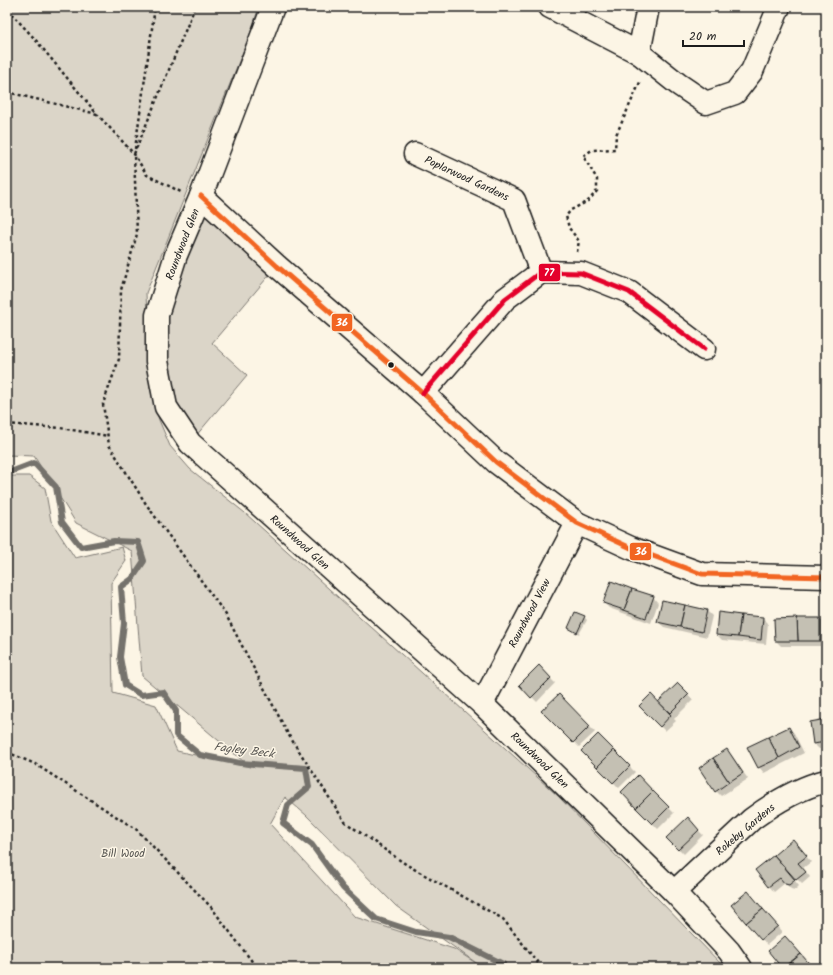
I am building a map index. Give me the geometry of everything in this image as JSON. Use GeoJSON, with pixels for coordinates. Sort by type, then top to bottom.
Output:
{"type":"FeatureCollection","features":[{"type":"Feature","properties":{"kind":"street","name":"Roundwood Glen"},"geometry":{"type":"LineString","coordinates":[[273,7],[200,199],[176,255],[157,315],[157,361],[166,407],[190,443],[482,704],[674,892],[729,951],[741,968]]}},
{"type":"Feature","properties":{"kind":"street"},"geometry":{"type":"LineString","coordinates":[[550,7],[645,57],[678,84],[706,103],[735,93],[752,71],[780,7]]}},
{"type":"Feature","properties":{"kind":"street"},"geometry":{"type":"LineString","coordinates":[[645,57],[648,7]]}},
{"type":"Feature","properties":{"kind":"street","name":"Poplarwood Gardens"},"geometry":{"type":"LineString","coordinates":[[415,154],[514,200],[541,272]]}},
{"type":"Feature","properties":{"kind":"street"},"geometry":{"type":"LineString","coordinates":[[200,199],[423,393],[496,462],[577,523],[631,548],[702,574],[826,577]]}},
{"type":"Feature","properties":{"kind":"street"},"geometry":{"type":"LineString","coordinates":[[423,393],[505,298],[541,272],[582,273],[629,292],[704,349]]}},
{"type":"Feature","properties":{"kind":"street","name":"Roundwood View"},"geometry":{"type":"LineString","coordinates":[[482,704],[577,523]]}},
{"type":"Feature","properties":{"kind":"street","name":"Rokeby Gardens"},"geometry":{"type":"LineString","coordinates":[[674,892],[752,820],[765,810],[793,793],[826,781]]}},
{"type":"Feature","properties":{"kind":"path"},"geometry":{"type":"LineString","coordinates":[[155,7],[134,154],[138,234],[121,290],[119,359],[103,404],[109,445],[146,504],[226,615],[288,734],[345,822],[407,865],[503,919],[542,968]]}},
{"type":"Feature","properties":{"kind":"path"},"geometry":{"type":"LineString","coordinates":[[134,154],[195,7]]}},
{"type":"Feature","properties":{"kind":"path"},"geometry":{"type":"LineString","coordinates":[[7,9],[34,38],[97,114],[134,154],[147,174],[200,199]]}},
{"type":"Feature","properties":{"kind":"path"},"geometry":{"type":"LineString","coordinates":[[574,273],[579,241],[569,228],[566,216],[571,210],[588,201],[597,191],[597,179],[583,156],[592,150],[615,149],[616,135],[645,57]]}},
{"type":"Feature","properties":{"kind":"path"},"geometry":{"type":"LineString","coordinates":[[7,92],[97,114]]}},
{"type":"Feature","properties":{"kind":"path"},"geometry":{"type":"LineString","coordinates":[[7,424],[60,428],[108,436]]}},
{"type":"Feature","properties":{"kind":"path"},"geometry":{"type":"LineString","coordinates":[[7,752],[35,764],[137,830],[211,907],[252,960],[256,968]]}},
{"type":"Feature","properties":{"kind":"green space","name":"Bill Wood"},"geometry":{"type":"Polygon","coordinates":[[[7,7],[259,7],[250,34],[146,293],[150,387],[159,420],[170,446],[190,469],[245,513],[558,796],[725,968],[7,968],[7,476],[29,476],[45,488],[51,521],[75,558],[122,547],[126,561],[111,583],[113,693],[156,705],[177,751],[250,767],[142,676],[132,551],[76,523],[34,456],[7,455],[7,7]],[[285,797],[270,824],[355,917],[454,949],[482,967],[396,906],[306,815],[285,797]]]}},
{"type":"Feature","properties":{"kind":"green space"},"geometry":{"type":"Polygon","coordinates":[[[201,196],[277,266],[212,343],[247,375],[190,443],[157,361],[176,255],[201,196]]]}},
{"type":"Feature","properties":{"kind":"building"},"geometry":{"type":"Polygon","coordinates":[[[611,581],[632,589],[624,610],[603,603],[611,581]]]}},
{"type":"Feature","properties":{"kind":"building"},"geometry":{"type":"Polygon","coordinates":[[[632,589],[654,596],[646,618],[624,610],[632,589]]]}},
{"type":"Feature","properties":{"kind":"building"},"geometry":{"type":"Polygon","coordinates":[[[662,600],[685,605],[680,627],[657,622],[662,600]]]}},
{"type":"Feature","properties":{"kind":"building"},"geometry":{"type":"Polygon","coordinates":[[[685,605],[707,610],[702,632],[680,627],[685,605]]]}},
{"type":"Feature","properties":{"kind":"building"},"geometry":{"type":"Polygon","coordinates":[[[575,612],[585,616],[577,633],[568,628],[575,612]]]}},
{"type":"Feature","properties":{"kind":"building"},"geometry":{"type":"Polygon","coordinates":[[[718,612],[741,615],[738,637],[716,635],[718,612]]]}},
{"type":"Feature","properties":{"kind":"building"},"geometry":{"type":"Polygon","coordinates":[[[741,615],[763,617],[761,640],[738,637],[741,615]]]}},
{"type":"Feature","properties":{"kind":"building"},"geometry":{"type":"Polygon","coordinates":[[[797,618],[820,618],[820,641],[798,641],[797,618]]]}},
{"type":"Feature","properties":{"kind":"building"},"geometry":{"type":"Polygon","coordinates":[[[797,618],[798,641],[775,641],[774,619],[797,618]]]}},
{"type":"Feature","properties":{"kind":"building"},"geometry":{"type":"Polygon","coordinates":[[[539,665],[551,678],[531,698],[519,685],[539,665]]]}},
{"type":"Feature","properties":{"kind":"building"},"geometry":{"type":"Polygon","coordinates":[[[678,683],[689,694],[670,713],[658,702],[678,683]]]}},
{"type":"Feature","properties":{"kind":"building"},"geometry":{"type":"Polygon","coordinates":[[[559,694],[590,726],[573,743],[541,711],[559,694]]]}},
{"type":"Feature","properties":{"kind":"building"},"geometry":{"type":"Polygon","coordinates":[[[651,694],[671,715],[660,727],[639,706],[651,694]]]}},
{"type":"Feature","properties":{"kind":"building"},"geometry":{"type":"Polygon","coordinates":[[[826,719],[826,742],[813,744],[810,722],[826,719]]]}},
{"type":"Feature","properties":{"kind":"building"},"geometry":{"type":"Polygon","coordinates":[[[789,727],[799,747],[779,758],[768,737],[789,727]]]}},
{"type":"Feature","properties":{"kind":"building"},"geometry":{"type":"Polygon","coordinates":[[[598,734],[614,750],[597,767],[581,751],[598,734]]]}},
{"type":"Feature","properties":{"kind":"building"},"geometry":{"type":"Polygon","coordinates":[[[768,737],[779,758],[758,768],[747,747],[768,737]]]}},
{"type":"Feature","properties":{"kind":"building"},"geometry":{"type":"Polygon","coordinates":[[[727,749],[743,773],[729,782],[713,758],[727,749]]]}},
{"type":"Feature","properties":{"kind":"building"},"geometry":{"type":"Polygon","coordinates":[[[614,750],[630,766],[613,783],[597,767],[614,750]]]}},
{"type":"Feature","properties":{"kind":"building"},"geometry":{"type":"Polygon","coordinates":[[[713,758],[729,782],[715,792],[699,768],[713,758]]]}},
{"type":"Feature","properties":{"kind":"building"},"geometry":{"type":"Polygon","coordinates":[[[638,775],[653,791],[636,808],[621,792],[638,775]]]}},
{"type":"Feature","properties":{"kind":"building"},"geometry":{"type":"Polygon","coordinates":[[[653,791],[669,807],[652,824],[636,808],[653,791]]]}},
{"type":"Feature","properties":{"kind":"building"},"geometry":{"type":"Polygon","coordinates":[[[688,817],[699,830],[678,850],[666,838],[688,817]]]}},
{"type":"Feature","properties":{"kind":"building"},"geometry":{"type":"Polygon","coordinates":[[[793,839],[807,856],[798,863],[806,872],[796,880],[774,855],[793,839]]]}},
{"type":"Feature","properties":{"kind":"building"},"geometry":{"type":"Polygon","coordinates":[[[774,855],[795,880],[789,885],[785,884],[780,878],[768,887],[755,870],[774,855]]]}},
{"type":"Feature","properties":{"kind":"building"},"geometry":{"type":"Polygon","coordinates":[[[748,891],[763,909],[746,923],[731,905],[748,891]]]}},
{"type":"Feature","properties":{"kind":"building"},"geometry":{"type":"Polygon","coordinates":[[[763,909],[778,926],[761,940],[746,923],[763,909]]]}},
{"type":"Feature","properties":{"kind":"building"},"geometry":{"type":"Polygon","coordinates":[[[785,936],[801,954],[782,968],[768,951],[785,936]]]}},
{"type":"Feature","properties":{"kind":"building"},"geometry":{"type":"Polygon","coordinates":[[[801,954],[813,968],[784,968],[801,954]]]}},
{"type":"Feature","properties":{"kind":"waterway","name":"Fagley Beck"},"geometry":{"type":"LineString","coordinates":[[7,471],[13,471],[34,463],[56,487],[62,522],[81,547],[114,541],[138,542],[144,561],[132,579],[121,587],[124,623],[120,657],[125,685],[141,695],[163,692],[176,711],[176,735],[200,755],[240,763],[306,768],[309,787],[288,805],[283,823],[312,845],[343,888],[376,919],[416,932],[449,937],[503,964],[503,968]]}},
{"type":"Feature","properties":{"kind":"transit line","name":"36"},"geometry":{"type":"LineString","coordinates":[[201,196],[277,266],[423,393],[496,462],[577,523],[631,548],[702,574],[826,577]]}},
{"type":"Feature","properties":{"kind":"transit line","name":"77"},"geometry":{"type":"LineString","coordinates":[[423,393],[505,299],[541,272],[581,273],[629,292],[704,349]]}}]}
